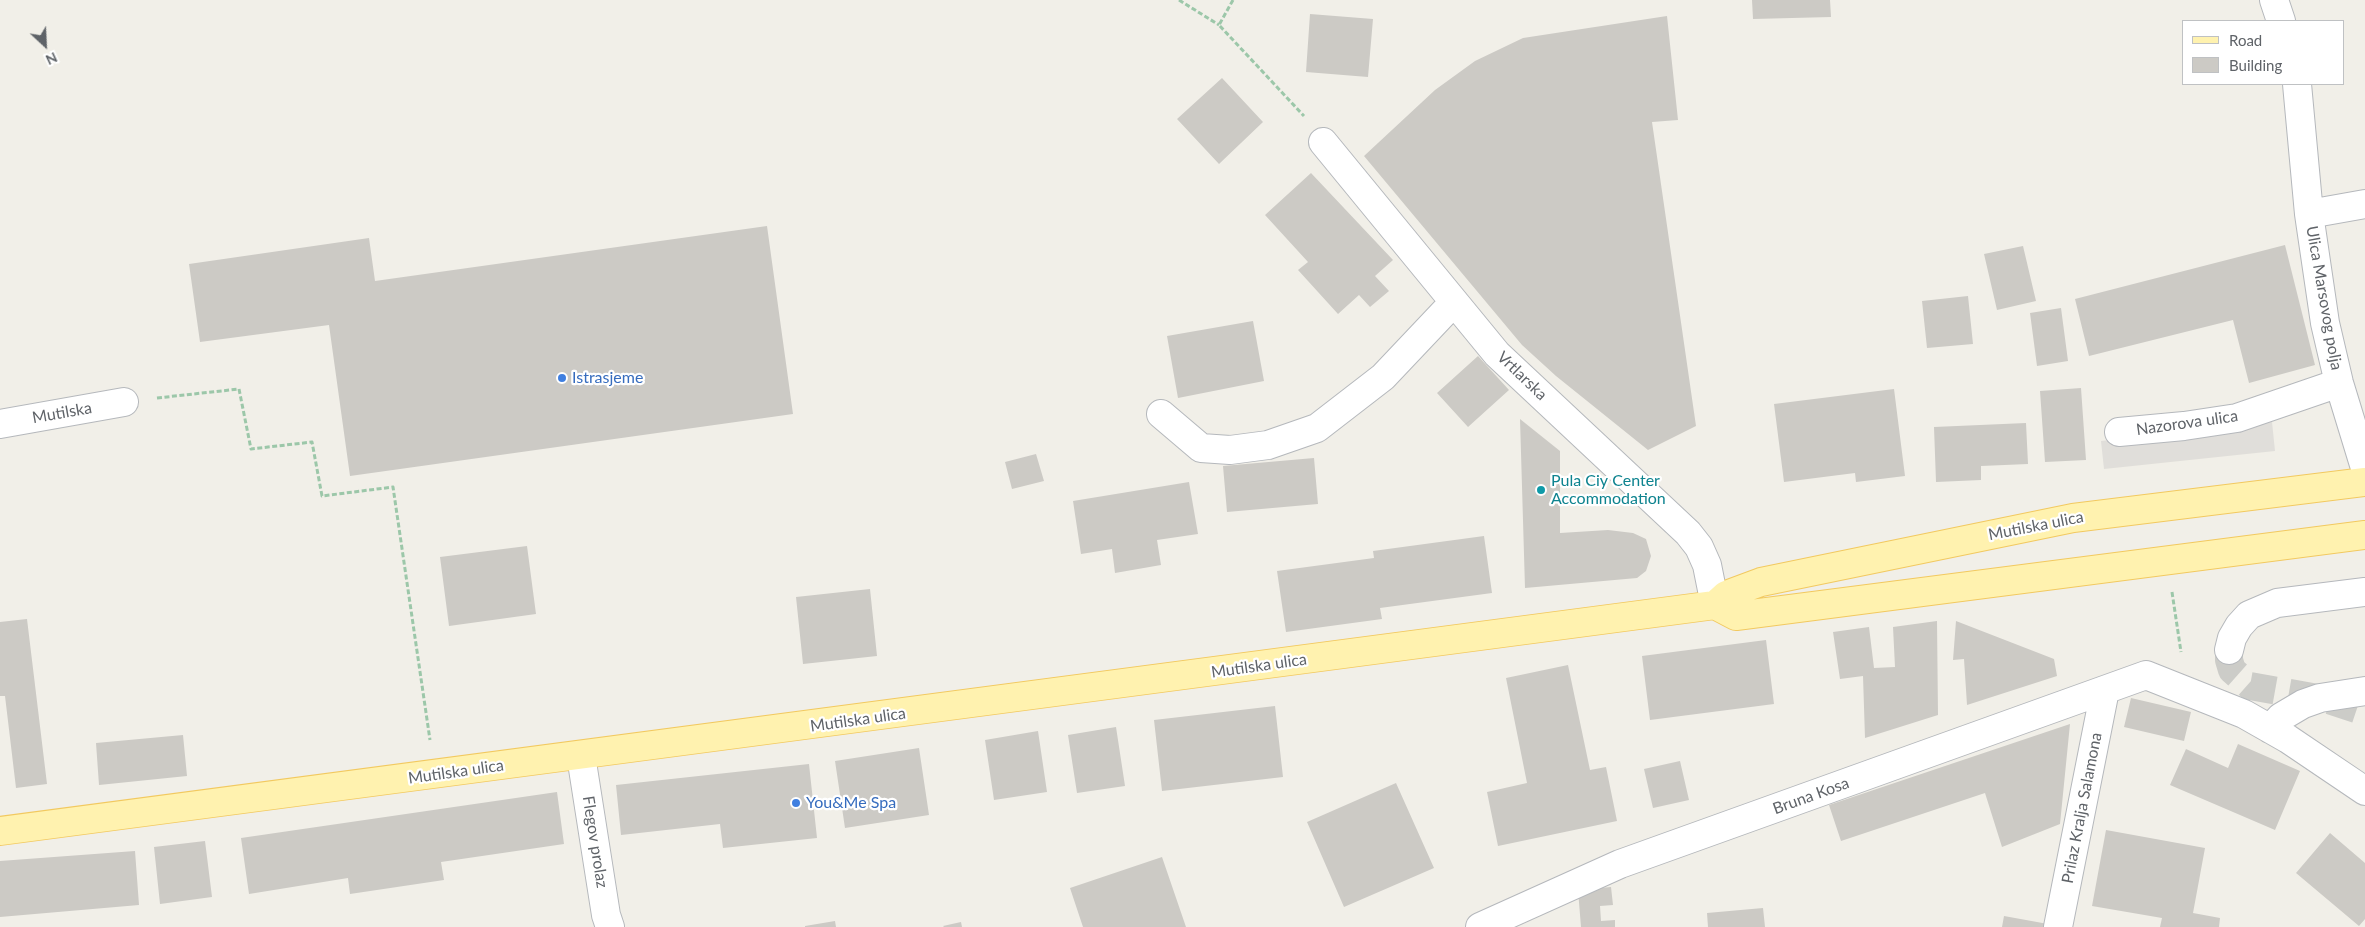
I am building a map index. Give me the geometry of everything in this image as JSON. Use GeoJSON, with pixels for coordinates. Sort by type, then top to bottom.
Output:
{"type":"FeatureCollection","features":[{"type":"Feature","properties":{"kind":"main road","name":"Mutilska ulica"},"geometry":{"type":"LineString","coordinates":[[0,831],[581,756],[1715,605],[1726,595],[1760,582],[2073,518],[2365,482]]}},
{"type":"Feature","properties":{"kind":"main road"},"geometry":{"type":"LineString","coordinates":[[1715,605],[1736,616],[2365,535]]}},
{"type":"Feature","properties":{"kind":"street"},"geometry":{"type":"LineString","coordinates":[[2274,0],[2281,20]]}},
{"type":"Feature","properties":{"kind":"street","name":"Ulica Marsovog polja"},"geometry":{"type":"LineString","coordinates":[[2297,85],[2309,214],[2325,323],[2339,383],[2365,468]]}},
{"type":"Feature","properties":{"kind":"street","name":"Vrtlarska"},"geometry":{"type":"LineString","coordinates":[[1323,142],[1497,354],[1688,533],[1699,547],[1707,565],[1715,605]]}},
{"type":"Feature","properties":{"kind":"street","name":"Ulica Marsovog polja"},"geometry":{"type":"LineString","coordinates":[[2309,214],[2365,204]]}},
{"type":"Feature","properties":{"kind":"street"},"geometry":{"type":"LineString","coordinates":[[1161,414],[1201,448],[1230,450],[1268,445],[1317,428],[1383,377],[1454,302]]}},
{"type":"Feature","properties":{"kind":"street","name":"Nazorova ulica"},"geometry":{"type":"LineString","coordinates":[[2120,432],[2184,426],[2237,418],[2339,383]]}},
{"type":"Feature","properties":{"kind":"street","name":"Mutilska"},"geometry":{"type":"LineString","coordinates":[[0,424],[124,402]]}},
{"type":"Feature","properties":{"kind":"street"},"geometry":{"type":"LineString","coordinates":[[2229,650],[2232,638],[2239,626],[2249,615],[2263,608],[2277,603],[2365,592]]}},
{"type":"Feature","properties":{"kind":"street","name":"Bruna Kosa"},"geometry":{"type":"LineString","coordinates":[[1480,927],[1620,864],[2146,675],[2186,689]]}},
{"type":"Feature","properties":{"kind":"street"},"geometry":{"type":"LineString","coordinates":[[2186,689],[2244,714],[2365,791]]}},
{"type":"Feature","properties":{"kind":"street","name":"Prilaz Kralja Salamona"},"geometry":{"type":"LineString","coordinates":[[2058,927],[2105,690]]}},
{"type":"Feature","properties":{"kind":"street"},"geometry":{"type":"LineString","coordinates":[[2270,729],[2281,717],[2303,704],[2320,698],[2365,691]]}},
{"type":"Feature","properties":{"kind":"street","name":"Flegov prolaz"},"geometry":{"type":"LineString","coordinates":[[581,756],[606,915],[610,927]]}},
{"type":"Feature","properties":{"kind":"path"},"geometry":{"type":"LineString","coordinates":[[1179,0],[1219,24],[1306,117],[1323,142]]}},
{"type":"Feature","properties":{"kind":"path"},"geometry":{"type":"LineString","coordinates":[[1219,24],[1233,0]]}},
{"type":"Feature","properties":{"kind":"path"},"geometry":{"type":"LineString","coordinates":[[124,402],[239,390],[251,449],[312,442],[322,496],[393,486],[435,775]]}},
{"type":"Feature","properties":{"kind":"path"},"geometry":{"type":"LineString","coordinates":[[2172,591],[2186,689]]}},
{"type":"Feature","properties":{"kind":"shaded area"},"geometry":{"type":"Polygon","coordinates":[[[2272,422],[2275,451],[2104,469],[2101,441],[2272,422]]]}},
{"type":"Feature","properties":{"kind":"building"},"geometry":{"type":"Polygon","coordinates":[[[1752,0],[1830,0],[1831,17],[1753,19],[1752,0]]]}},
{"type":"Feature","properties":{"kind":"building"},"geometry":{"type":"Polygon","coordinates":[[[1310,14],[1373,19],[1368,77],[1306,72],[1310,14]]]}},
{"type":"Feature","properties":{"kind":"building"},"geometry":{"type":"Polygon","coordinates":[[[1667,16],[1678,120],[1652,122],[1696,426],[1648,450],[1556,376],[1522,345],[1364,156],[1435,90],[1475,61],[1523,38],[1667,16]]]}},
{"type":"Feature","properties":{"kind":"building"},"geometry":{"type":"Polygon","coordinates":[[[1222,78],[1263,122],[1219,164],[1177,119],[1222,78]]]}},
{"type":"Feature","properties":{"kind":"building"},"geometry":{"type":"Polygon","coordinates":[[[1311,173],[1393,260],[1375,276],[1389,291],[1370,307],[1359,295],[1338,314],[1298,270],[1308,262],[1265,215],[1311,173]]]}},
{"type":"Feature","properties":{"kind":"building","name":"Istrasjeme"},"geometry":{"type":"Polygon","coordinates":[[[767,226],[793,414],[350,476],[329,325],[200,342],[189,264],[369,238],[375,281],[767,226]]]}},
{"type":"Feature","properties":{"kind":"building"},"geometry":{"type":"Polygon","coordinates":[[[2285,245],[2315,365],[2249,383],[2233,320],[2089,356],[2075,299],[2285,245]]]}},
{"type":"Feature","properties":{"kind":"building"},"geometry":{"type":"Polygon","coordinates":[[[2023,246],[2036,301],[1997,310],[1984,254],[2023,246]]]}},
{"type":"Feature","properties":{"kind":"building"},"geometry":{"type":"Polygon","coordinates":[[[1968,296],[1973,344],[1927,348],[1922,301],[1968,296]]]}},
{"type":"Feature","properties":{"kind":"building"},"geometry":{"type":"Polygon","coordinates":[[[2061,308],[2068,361],[2037,366],[2030,313],[2061,308]]]}},
{"type":"Feature","properties":{"kind":"building"},"geometry":{"type":"Polygon","coordinates":[[[1253,321],[1264,381],[1178,398],[1167,336],[1253,321]]]}},
{"type":"Feature","properties":{"kind":"building"},"geometry":{"type":"Polygon","coordinates":[[[1478,356],[1509,390],[1468,427],[1437,393],[1478,356]]]}},
{"type":"Feature","properties":{"kind":"building"},"geometry":{"type":"Polygon","coordinates":[[[2081,388],[2086,460],[2045,462],[2040,391],[2081,388]]]}},
{"type":"Feature","properties":{"kind":"building"},"geometry":{"type":"Polygon","coordinates":[[[1894,389],[1905,476],[1856,482],[1855,473],[1784,482],[1774,404],[1894,389]]]}},
{"type":"Feature","properties":{"kind":"building","name":"Pula Ciy Center Accommodation"},"geometry":{"type":"Polygon","coordinates":[[[1520,419],[1560,451],[1560,533],[1608,530],[1633,533],[1646,539],[1651,556],[1646,571],[1637,578],[1525,588],[1520,419]]]}},
{"type":"Feature","properties":{"kind":"building"},"geometry":{"type":"Polygon","coordinates":[[[2026,423],[2028,464],[1981,466],[1981,480],[1936,482],[1934,427],[2026,423]]]}},
{"type":"Feature","properties":{"kind":"building"},"geometry":{"type":"Polygon","coordinates":[[[1036,454],[1044,481],[1012,489],[1005,462],[1036,454]]]}},
{"type":"Feature","properties":{"kind":"building"},"geometry":{"type":"Polygon","coordinates":[[[1314,458],[1318,504],[1227,512],[1223,466],[1314,458]]]}},
{"type":"Feature","properties":{"kind":"building"},"geometry":{"type":"Polygon","coordinates":[[[1189,482],[1198,534],[1157,540],[1161,565],[1115,573],[1112,549],[1081,554],[1073,501],[1189,482]]]}},
{"type":"Feature","properties":{"kind":"building"},"geometry":{"type":"Polygon","coordinates":[[[1484,536],[1492,593],[1380,608],[1382,619],[1286,632],[1277,571],[1374,558],[1373,551],[1484,536]]]}},
{"type":"Feature","properties":{"kind":"building"},"geometry":{"type":"Polygon","coordinates":[[[527,546],[536,614],[449,626],[440,557],[527,546]]]}},
{"type":"Feature","properties":{"kind":"building"},"geometry":{"type":"Polygon","coordinates":[[[870,589],[877,656],[803,664],[796,597],[870,589]]]}},
{"type":"Feature","properties":{"kind":"building"},"geometry":{"type":"Polygon","coordinates":[[[27,619],[47,784],[16,788],[5,696],[0,696],[0,622],[27,619]]]}},
{"type":"Feature","properties":{"kind":"building"},"geometry":{"type":"Polygon","coordinates":[[[1937,621],[1938,715],[1865,738],[1863,676],[1840,679],[1833,632],[1869,627],[1874,668],[1895,667],[1893,627],[1937,621]]]}},
{"type":"Feature","properties":{"kind":"building"},"geometry":{"type":"Polygon","coordinates":[[[1956,621],[2054,659],[2057,676],[1967,705],[1964,659],[1953,660],[1956,621]]]}},
{"type":"Feature","properties":{"kind":"building"},"geometry":{"type":"Polygon","coordinates":[[[1766,640],[1774,704],[1650,720],[1642,656],[1766,640]]]}},
{"type":"Feature","properties":{"kind":"building"},"geometry":{"type":"Polygon","coordinates":[[[1568,665],[1590,770],[1606,767],[1617,821],[1498,846],[1487,792],[1527,783],[1506,678],[1568,665]]]}},
{"type":"Feature","properties":{"kind":"building"},"geometry":{"type":"Polygon","coordinates":[[[2131,698],[2191,712],[2184,741],[2124,727],[2131,698]]]}},
{"type":"Feature","properties":{"kind":"building"},"geometry":{"type":"Polygon","coordinates":[[[1275,706],[1283,777],[1162,791],[1154,720],[1275,706]]]}},
{"type":"Feature","properties":{"kind":"building"},"geometry":{"type":"Polygon","coordinates":[[[2070,724],[2060,824],[2002,847],[1985,793],[1841,841],[1829,805],[2070,724]]]}},
{"type":"Feature","properties":{"kind":"building"},"geometry":{"type":"Polygon","coordinates":[[[1116,727],[1125,786],[1077,793],[1068,735],[1116,727]]]}},
{"type":"Feature","properties":{"kind":"building"},"geometry":{"type":"Polygon","coordinates":[[[1038,731],[1047,792],[994,800],[985,740],[1038,731]]]}},
{"type":"Feature","properties":{"kind":"building"},"geometry":{"type":"Polygon","coordinates":[[[183,735],[187,776],[99,785],[96,743],[183,735]]]}},
{"type":"Feature","properties":{"kind":"building"},"geometry":{"type":"Polygon","coordinates":[[[2238,744],[2300,771],[2275,830],[2170,785],[2186,749],[2228,768],[2238,744]]]}},
{"type":"Feature","properties":{"kind":"building"},"geometry":{"type":"Polygon","coordinates":[[[919,748],[929,815],[845,828],[835,761],[919,748]]]}},
{"type":"Feature","properties":{"kind":"building"},"geometry":{"type":"Polygon","coordinates":[[[1680,761],[1689,800],[1653,808],[1644,769],[1680,761]]]}},
{"type":"Feature","properties":{"kind":"building"},"geometry":{"type":"Polygon","coordinates":[[[809,764],[817,838],[723,848],[720,824],[621,835],[616,785],[809,764]]]}},
{"type":"Feature","properties":{"kind":"building"},"geometry":{"type":"Polygon","coordinates":[[[1396,783],[1434,868],[1344,907],[1307,822],[1396,783]]]}},
{"type":"Feature","properties":{"kind":"building"},"geometry":{"type":"Polygon","coordinates":[[[557,792],[564,844],[441,862],[444,880],[350,894],[348,878],[249,894],[241,838],[557,792]]]}},
{"type":"Feature","properties":{"kind":"building"},"geometry":{"type":"Polygon","coordinates":[[[2106,830],[2205,848],[2193,913],[2220,918],[2219,927],[2160,927],[2162,918],[2092,906],[2106,830]]]}},
{"type":"Feature","properties":{"kind":"building"},"geometry":{"type":"Polygon","coordinates":[[[2330,833],[2365,863],[2365,919],[2359,926],[2296,873],[2330,833]]]}},
{"type":"Feature","properties":{"kind":"building"},"geometry":{"type":"Polygon","coordinates":[[[205,841],[212,897],[160,904],[154,847],[205,841]]]}},
{"type":"Feature","properties":{"kind":"building"},"geometry":{"type":"Polygon","coordinates":[[[135,851],[139,905],[0,917],[0,861],[135,851]]]}},
{"type":"Feature","properties":{"kind":"building"},"geometry":{"type":"Polygon","coordinates":[[[1162,857],[1186,927],[1083,927],[1070,888],[1162,857]]]}},
{"type":"Feature","properties":{"kind":"building"},"geometry":{"type":"Polygon","coordinates":[[[1611,887],[1613,905],[1600,906],[1601,921],[1615,920],[1615,927],[1581,927],[1578,890],[1611,887]]]}},
{"type":"Feature","properties":{"kind":"building"},"geometry":{"type":"Polygon","coordinates":[[[1763,908],[1765,927],[1708,927],[1707,913],[1763,908]]]}},
{"type":"Feature","properties":{"kind":"building"},"geometry":{"type":"Polygon","coordinates":[[[2004,916],[2048,924],[2047,927],[2002,927],[2004,916]]]}},
{"type":"Feature","properties":{"kind":"building"},"geometry":{"type":"Polygon","coordinates":[[[835,921],[836,927],[805,927],[805,926],[835,921]]]}},
{"type":"Feature","properties":{"kind":"building"},"geometry":{"type":"Polygon","coordinates":[[[961,922],[962,927],[943,926],[961,922]]]}},
{"type":"Feature","properties":{"kind":"tunnel"},"geometry":{"type":"LineString","coordinates":[[2229,650],[2232,670],[2250,686],[2329,700],[2365,712]]}},
{"type":"Feature","properties":{"kind":"place","name":"Istrasjeme"},"geometry":{"type":"Point","coordinates":[562,378]}},
{"type":"Feature","properties":{"kind":"place","name":"Pula Ciy Center Accommodation"},"geometry":{"type":"Point","coordinates":[1541,490]}},
{"type":"Feature","properties":{"kind":"place","name":"You&Me Spa"},"geometry":{"type":"Point","coordinates":[796,803]}}]}
